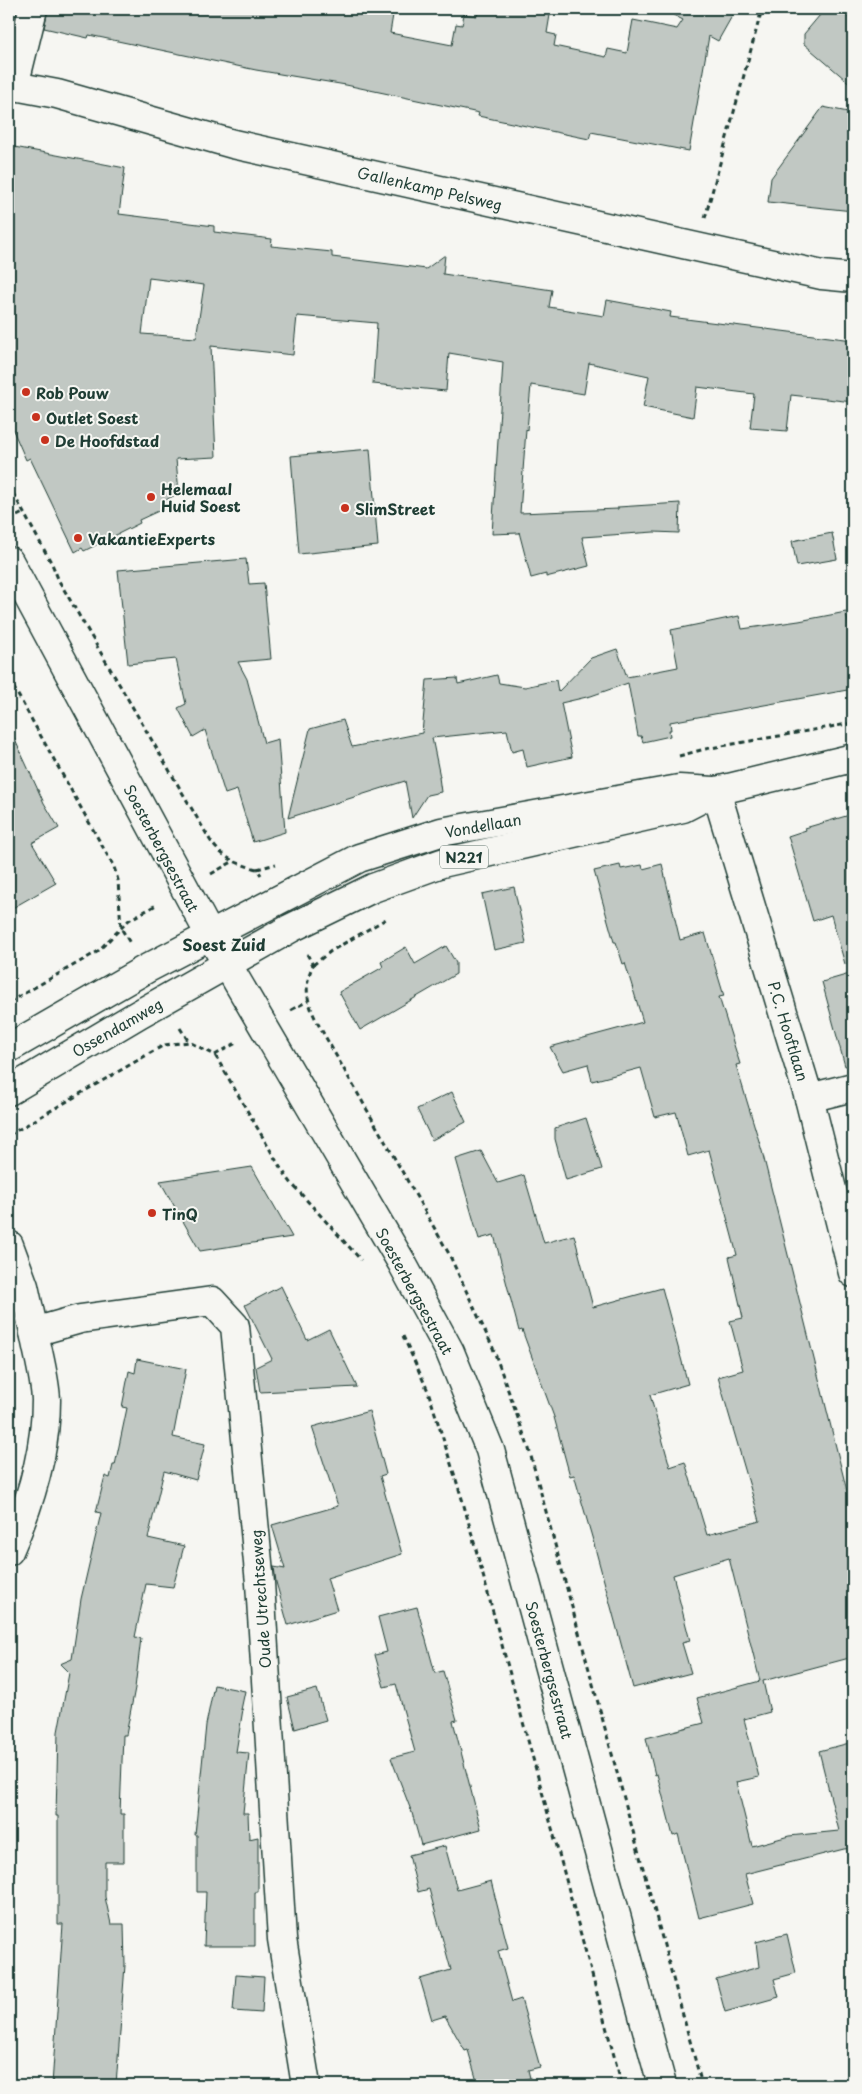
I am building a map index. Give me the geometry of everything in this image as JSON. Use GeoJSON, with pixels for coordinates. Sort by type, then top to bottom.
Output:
{"type":"FeatureCollection","features":[{"type":"Feature","properties":{"kind":"street"},"geometry":{"type":"LineString","coordinates":[[12,86],[33,9]]}},
{"type":"Feature","properties":{"kind":"street","name":"Gallenkamp Pelsweg"},"geometry":{"type":"LineString","coordinates":[[12,86],[57,94],[233,144],[822,275],[853,278]]}},
{"type":"Feature","properties":{"kind":"street","name":"Soesterbergsestraat"},"geometry":{"type":"LineString","coordinates":[[9,562],[210,935],[450,1352],[490,1450],[662,2085]]}},
{"type":"Feature","properties":{"kind":"street","name":"Vondellaan"},"geometry":{"type":"LineString","coordinates":[[227,965],[291,928],[373,888],[442,863],[683,808],[716,791],[853,758]]}},
{"type":"Feature","properties":{"kind":"street","name":"Vondellaan"},"geometry":{"type":"LineString","coordinates":[[210,935],[359,858],[441,832],[679,789],[716,791]]}},
{"type":"Feature","properties":{"kind":"street","name":"P.C. Hooftlaan"},"geometry":{"type":"LineString","coordinates":[[716,791],[809,1098],[853,1273]]}},
{"type":"Feature","properties":{"kind":"street","name":"N221"},"geometry":{"type":"LineString","coordinates":[[9,1048],[210,935]]}},
{"type":"Feature","properties":{"kind":"street","name":"Ossendamweg"},"geometry":{"type":"LineString","coordinates":[[9,1091],[227,965]]}},
{"type":"Feature","properties":{"kind":"street"},"geometry":{"type":"LineString","coordinates":[[809,1098],[853,1087]]}},
{"type":"Feature","properties":{"kind":"street"},"geometry":{"type":"LineString","coordinates":[[9,1245],[24,1286],[46,1399],[40,1458],[19,1527],[9,1551]]}},
{"type":"Feature","properties":{"kind":"street"},"geometry":{"type":"LineString","coordinates":[[9,1301],[34,1332]]}},
{"type":"Feature","properties":{"kind":"street","name":"Oude Utrechtseweg"},"geometry":{"type":"LineString","coordinates":[[34,1332],[80,1319],[212,1301],[235,1326],[260,1582],[282,1938],[306,2085]]}},
{"type":"Feature","properties":{"kind":"path"},"geometry":{"type":"LineString","coordinates":[[697,247],[762,9]]}},
{"type":"Feature","properties":{"kind":"path"},"geometry":{"type":"LineString","coordinates":[[9,486],[52,564],[59,582],[210,840],[232,862]]}},
{"type":"Feature","properties":{"kind":"path"},"geometry":{"type":"LineString","coordinates":[[9,520],[23,513]]}},
{"type":"Feature","properties":{"kind":"path"},"geometry":{"type":"LineString","coordinates":[[9,679],[114,867],[118,880],[121,928],[97,952],[9,1002]]}},
{"type":"Feature","properties":{"kind":"path"},"geometry":{"type":"LineString","coordinates":[[9,1135],[164,1045],[188,1042],[215,1055],[280,1167],[292,1184],[362,1261]]}},
{"type":"Feature","properties":{"kind":"path"},"geometry":{"type":"LineString","coordinates":[[401,1332],[428,1391],[463,1502],[622,2085]]}},
{"type":"Feature","properties":{"kind":"building"},"geometry":{"type":"Polygon","coordinates":[[[48,9],[394,9],[390,33],[452,45],[456,24],[462,25],[464,14],[477,16],[479,9],[524,9],[550,15],[547,33],[556,35],[554,46],[606,57],[608,49],[627,53],[633,20],[677,29],[683,20],[662,9],[736,9],[718,41],[709,36],[689,151],[591,132],[589,139],[478,116],[479,113],[346,85],[256,70],[89,35],[88,38],[44,28],[48,9]]]}},
{"type":"Feature","properties":{"kind":"building"},"geometry":{"type":"Polygon","coordinates":[[[825,9],[839,9],[853,21],[853,86],[804,44],[804,34],[825,9]]]}},
{"type":"Feature","properties":{"kind":"building"},"geometry":{"type":"Polygon","coordinates":[[[823,107],[853,113],[853,211],[768,202],[771,178],[823,107]]]}},
{"type":"Feature","properties":{"kind":"building"},"geometry":{"type":"Polygon","coordinates":[[[9,146],[125,168],[119,214],[214,226],[214,232],[272,239],[271,246],[332,252],[332,257],[426,269],[445,255],[443,274],[552,290],[549,307],[604,316],[607,300],[671,312],[670,317],[853,340],[853,402],[791,395],[787,431],[750,428],[754,394],[697,387],[693,417],[643,407],[649,376],[589,363],[584,394],[531,385],[520,513],[618,509],[618,507],[680,503],[679,533],[654,532],[582,537],[589,566],[546,577],[546,574],[531,578],[519,532],[492,534],[503,362],[449,353],[446,391],[373,384],[377,323],[297,316],[293,355],[211,346],[216,457],[176,459],[179,493],[164,501],[167,507],[139,520],[140,523],[84,551],[82,548],[75,552],[30,458],[26,460],[9,421],[9,146]],[[149,278],[142,334],[196,338],[204,285],[149,278]]]}},
{"type":"Feature","properties":{"kind":"building"},"geometry":{"type":"Polygon","coordinates":[[[370,449],[378,546],[299,554],[291,456],[370,449]]]}},
{"type":"Feature","properties":{"kind":"building"},"geometry":{"type":"Polygon","coordinates":[[[832,533],[837,559],[797,566],[792,541],[832,533]]]}},
{"type":"Feature","properties":{"kind":"building"},"geometry":{"type":"Polygon","coordinates":[[[246,559],[249,584],[264,583],[271,659],[238,662],[247,679],[264,743],[278,739],[285,832],[253,842],[237,790],[225,794],[205,730],[193,737],[178,708],[186,704],[176,659],[128,664],[118,570],[246,559]]]}},
{"type":"Feature","properties":{"kind":"building"},"geometry":{"type":"Polygon","coordinates":[[[846,612],[853,650],[853,689],[670,722],[670,736],[643,742],[641,736],[638,736],[628,683],[591,696],[561,703],[572,757],[527,767],[523,749],[512,752],[507,730],[432,738],[441,792],[427,795],[412,818],[405,781],[288,818],[310,729],[343,720],[352,747],[422,733],[427,680],[457,678],[458,684],[497,675],[499,683],[525,687],[556,680],[558,692],[591,658],[617,649],[627,677],[678,667],[671,630],[739,616],[742,629],[846,612]]]}},
{"type":"Feature","properties":{"kind":"building"},"geometry":{"type":"Polygon","coordinates":[[[9,727],[44,803],[59,828],[32,843],[56,883],[9,910],[9,727]]]}},
{"type":"Feature","properties":{"kind":"building"},"geometry":{"type":"Polygon","coordinates":[[[853,814],[853,963],[845,964],[831,915],[813,921],[788,836],[806,830],[805,828],[853,814]]]}},
{"type":"Feature","properties":{"kind":"building"},"geometry":{"type":"Polygon","coordinates":[[[662,864],[680,940],[705,933],[724,996],[719,997],[740,1064],[736,1065],[762,1151],[853,1515],[853,1657],[763,1681],[770,1712],[744,1719],[759,1777],[736,1782],[752,1846],[789,1836],[839,1831],[819,1751],[853,1742],[853,1848],[745,1874],[753,1904],[699,1918],[678,1834],[673,1836],[646,1738],[704,1723],[697,1698],[760,1681],[729,1558],[673,1575],[690,1641],[682,1643],[691,1673],[633,1688],[574,1475],[570,1476],[554,1417],[522,1330],[519,1331],[494,1235],[479,1239],[456,1159],[481,1151],[498,1183],[524,1175],[544,1243],[574,1235],[593,1307],[662,1288],[688,1384],[650,1395],[670,1467],[685,1462],[707,1535],[760,1521],[718,1377],[743,1370],[730,1321],[743,1318],[729,1257],[737,1255],[709,1150],[688,1156],[676,1112],[655,1117],[641,1068],[592,1081],[588,1064],[563,1071],[550,1047],[643,1022],[625,963],[623,964],[616,942],[614,942],[594,871],[620,865],[621,869],[642,865],[643,869],[662,864]]]}},
{"type":"Feature","properties":{"kind":"building"},"geometry":{"type":"Polygon","coordinates":[[[514,887],[526,943],[494,950],[482,894],[514,887]]]}},
{"type":"Feature","properties":{"kind":"building"},"geometry":{"type":"Polygon","coordinates":[[[446,946],[456,963],[456,974],[360,1030],[339,992],[383,967],[381,962],[406,947],[415,964],[446,946]]]}},
{"type":"Feature","properties":{"kind":"building"},"geometry":{"type":"Polygon","coordinates":[[[853,973],[853,1065],[845,1066],[822,982],[853,973]]]}},
{"type":"Feature","properties":{"kind":"building"},"geometry":{"type":"Polygon","coordinates":[[[452,1092],[466,1122],[432,1140],[417,1109],[452,1092]]]}},
{"type":"Feature","properties":{"kind":"building"},"geometry":{"type":"Polygon","coordinates":[[[586,1118],[602,1169],[566,1180],[555,1139],[555,1128],[586,1118]]]}},
{"type":"Feature","properties":{"kind":"building"},"geometry":{"type":"Polygon","coordinates":[[[252,1167],[292,1237],[200,1251],[160,1181],[252,1167]]]}},
{"type":"Feature","properties":{"kind":"building"},"geometry":{"type":"Polygon","coordinates":[[[281,1286],[307,1340],[329,1329],[357,1387],[260,1392],[256,1367],[272,1359],[245,1305],[281,1286]]]}},
{"type":"Feature","properties":{"kind":"building"},"geometry":{"type":"Polygon","coordinates":[[[137,1359],[186,1369],[173,1437],[205,1444],[196,1480],[164,1471],[148,1538],[184,1546],[173,1587],[146,1584],[135,1637],[141,1638],[135,1688],[126,1735],[123,1735],[120,1814],[124,1814],[124,1862],[105,1862],[105,1897],[111,1924],[124,1924],[125,1965],[116,2085],[52,2085],[63,1924],[58,1924],[58,1816],[56,1816],[58,1732],[69,1673],[60,1664],[72,1659],[81,1599],[101,1513],[96,1512],[105,1476],[110,1478],[113,1465],[115,1465],[127,1408],[122,1407],[129,1371],[135,1373],[137,1359]]]}},
{"type":"Feature","properties":{"kind":"building"},"geometry":{"type":"Polygon","coordinates":[[[369,1411],[386,1474],[380,1476],[402,1554],[327,1578],[337,1610],[288,1625],[276,1582],[274,1567],[285,1569],[272,1525],[338,1506],[312,1427],[369,1411]]]}},
{"type":"Feature","properties":{"kind":"building"},"geometry":{"type":"Polygon","coordinates":[[[417,1607],[435,1673],[443,1671],[457,1720],[453,1721],[481,1829],[421,1845],[412,1813],[391,1758],[415,1752],[396,1684],[384,1687],[375,1655],[387,1652],[378,1617],[417,1607]]]}},
{"type":"Feature","properties":{"kind":"building"},"geometry":{"type":"Polygon","coordinates":[[[214,1685],[245,1691],[236,1752],[249,1753],[243,1813],[248,1813],[249,1839],[258,1837],[258,1892],[255,1892],[255,1946],[204,1946],[206,1892],[197,1892],[197,1835],[195,1835],[206,1725],[214,1685]]]}},
{"type":"Feature","properties":{"kind":"building"},"geometry":{"type":"Polygon","coordinates":[[[317,1689],[326,1720],[295,1729],[287,1697],[317,1689]]]}},
{"type":"Feature","properties":{"kind":"building"},"geometry":{"type":"Polygon","coordinates":[[[445,1846],[457,1890],[491,1881],[508,1948],[498,1951],[512,2002],[521,1999],[540,2067],[528,2070],[530,2078],[503,2085],[478,2085],[468,2050],[465,2051],[445,2016],[432,2020],[420,1979],[451,1970],[429,1889],[418,1892],[409,1855],[445,1846]]]}},
{"type":"Feature","properties":{"kind":"building"},"geometry":{"type":"Polygon","coordinates":[[[787,1934],[796,1973],[774,1979],[779,1997],[725,2012],[716,1979],[759,1967],[756,1942],[787,1934]]]}},
{"type":"Feature","properties":{"kind":"building"},"geometry":{"type":"Polygon","coordinates":[[[236,1975],[264,1977],[262,2013],[233,2011],[236,1975]]]}},
{"type":"Feature","properties":{"kind":"place","name":"Rob Pouw"},"geometry":{"type":"Point","coordinates":[26,392]}},
{"type":"Feature","properties":{"kind":"place","name":"Outlet Soest"},"geometry":{"type":"Point","coordinates":[36,417]}},
{"type":"Feature","properties":{"kind":"place","name":"De Hoofdstad"},"geometry":{"type":"Point","coordinates":[45,440]}},
{"type":"Feature","properties":{"kind":"place","name":"Helemaal Huid Soest"},"geometry":{"type":"Point","coordinates":[151,497]}},
{"type":"Feature","properties":{"kind":"place","name":"SlimStreet"},"geometry":{"type":"Point","coordinates":[345,508]}},
{"type":"Feature","properties":{"kind":"place","name":"VakantieExperts"},"geometry":{"type":"Point","coordinates":[78,538]}},
{"type":"Feature","properties":{"kind":"place","name":"TinQ"},"geometry":{"type":"Point","coordinates":[152,1213]}},
{"type":"Feature","properties":{"kind":"district","name":"Soest Zuid"},"geometry":{"type":"Point","coordinates":[224,944]}}]}
